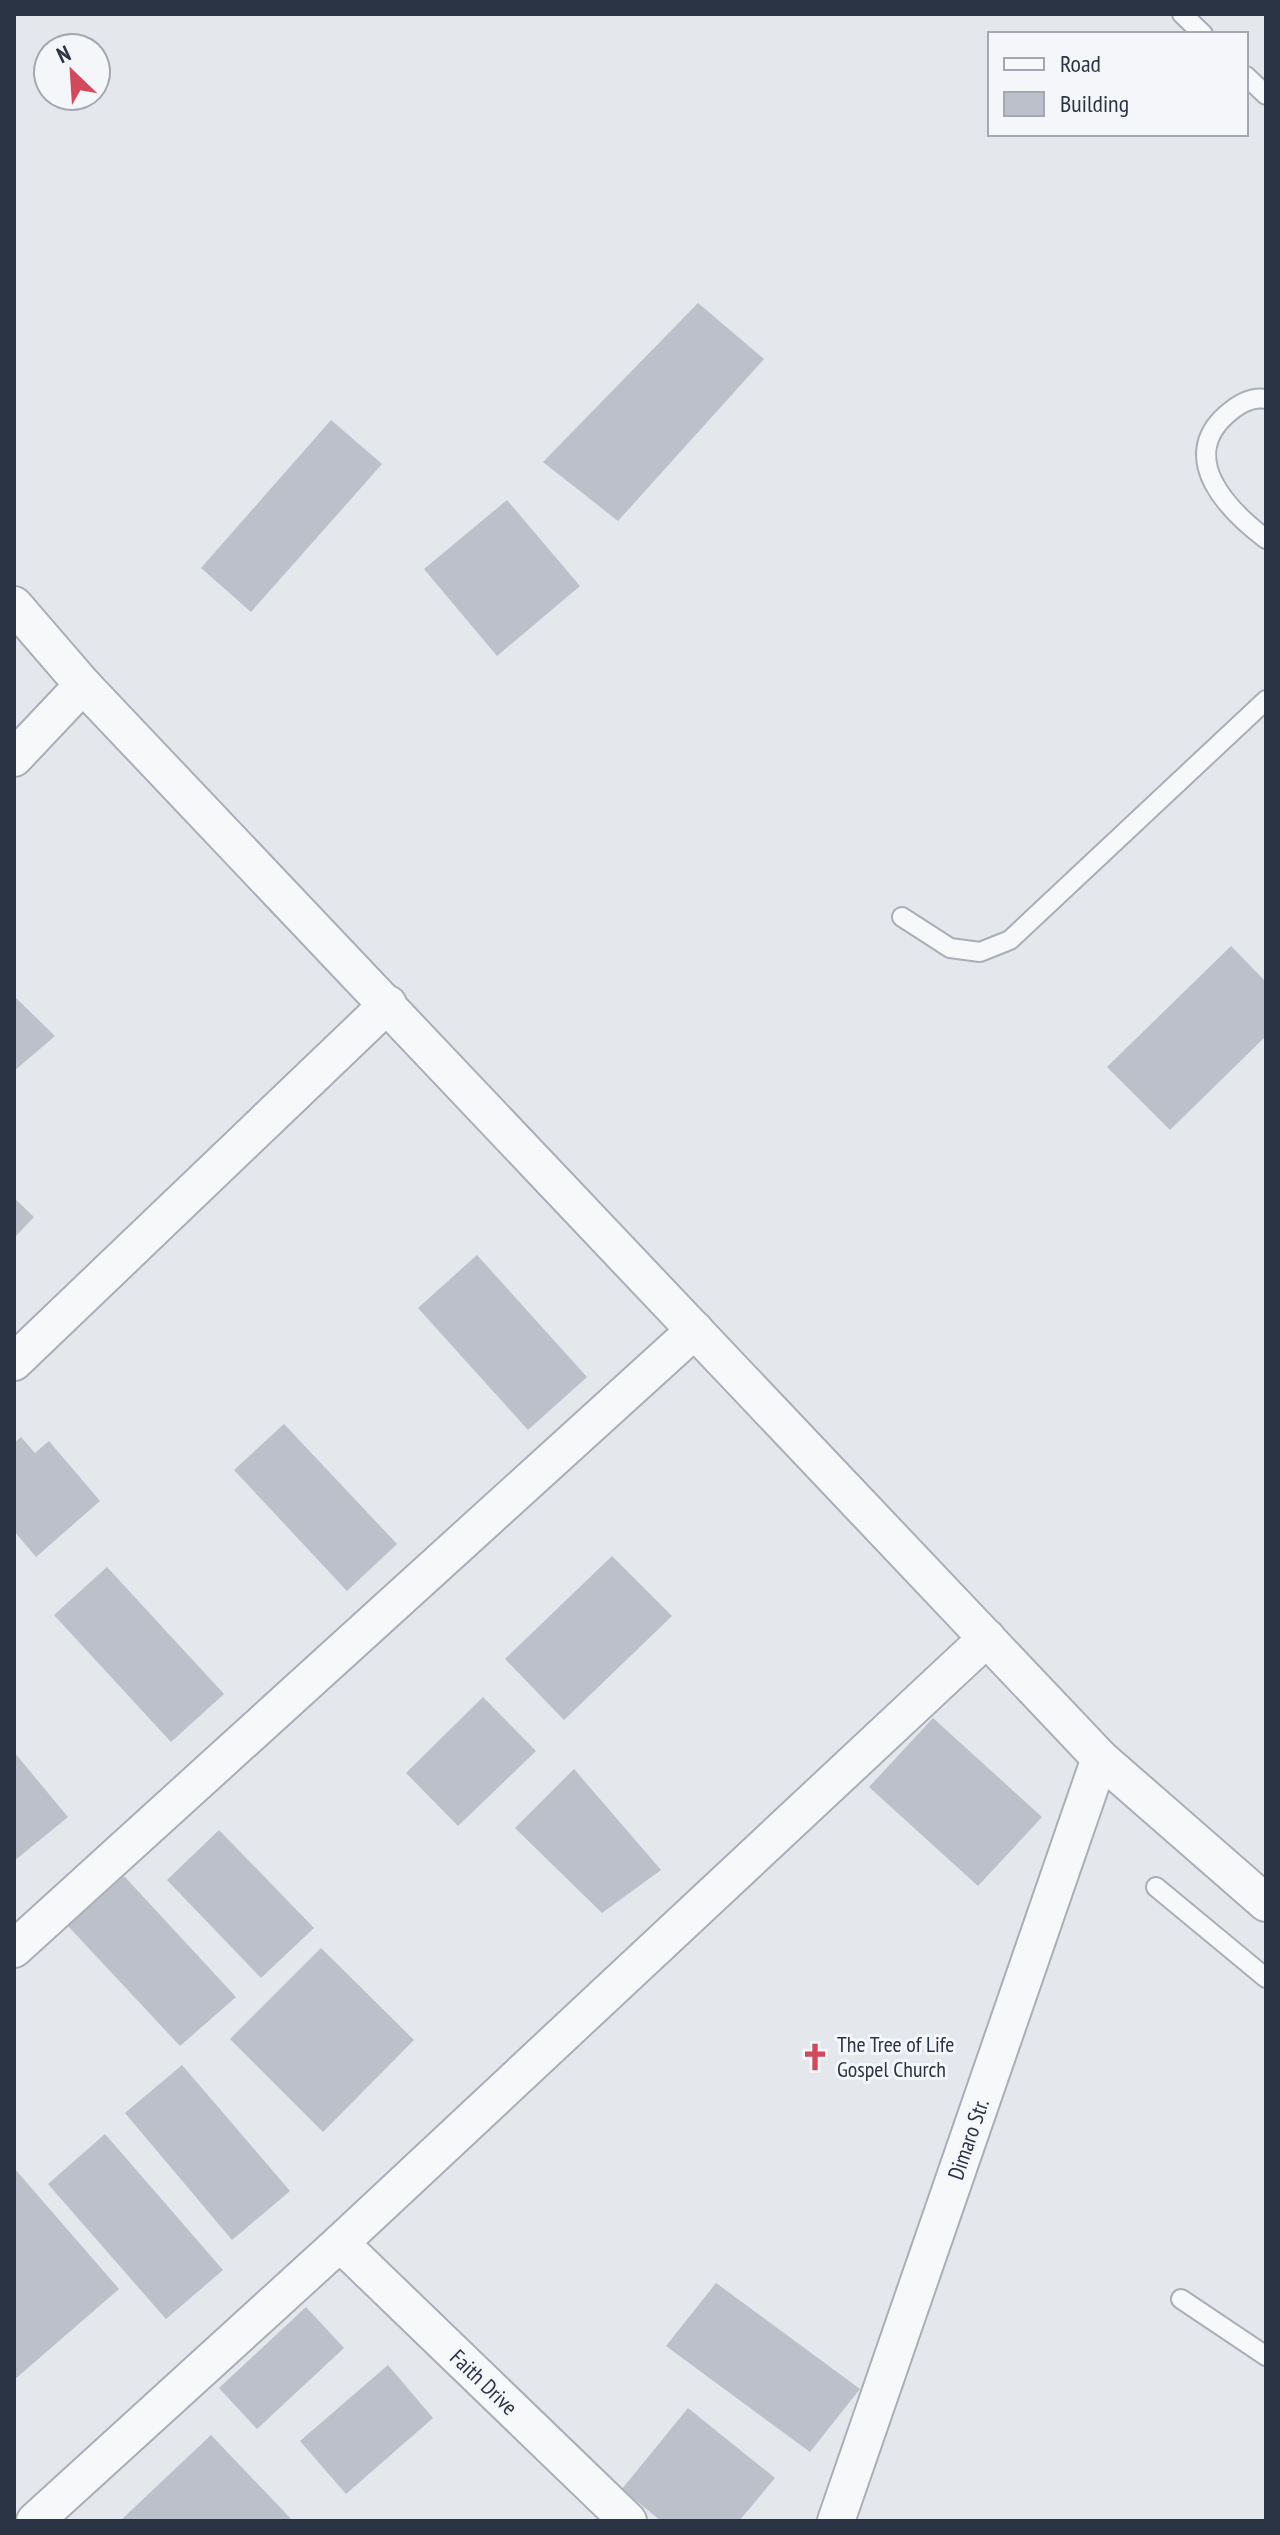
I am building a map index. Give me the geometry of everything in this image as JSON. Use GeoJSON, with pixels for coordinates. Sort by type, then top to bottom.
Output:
{"type":"FeatureCollection","features":[{"type":"Feature","properties":{"kind":"street"},"geometry":{"type":"LineString","coordinates":[[14,605],[83,685],[1100,1758],[1266,1903]]}},
{"type":"Feature","properties":{"kind":"street"},"geometry":{"type":"LineString","coordinates":[[14,758],[83,685]]}},
{"type":"Feature","properties":{"kind":"street"},"geometry":{"type":"LineString","coordinates":[[14,1362],[388,1004]]}},
{"type":"Feature","properties":{"kind":"street"},"geometry":{"type":"LineString","coordinates":[[14,1949],[695,1330]]}},
{"type":"Feature","properties":{"kind":"street"},"geometry":{"type":"LineString","coordinates":[[35,2521],[340,2243],[987,1638]]}},
{"type":"Feature","properties":{"kind":"street","name":"Dimaro Str."},"geometry":{"type":"LineString","coordinates":[[836,2521],[1100,1758]]}},
{"type":"Feature","properties":{"kind":"street","name":"Faith Drive"},"geometry":{"type":"LineString","coordinates":[[340,2243],[628,2521]]}},
{"type":"Feature","properties":{"kind":"lane"},"geometry":{"type":"LineString","coordinates":[[1182,14],[1201,32]]}},
{"type":"Feature","properties":{"kind":"lane"},"geometry":{"type":"LineString","coordinates":[[1248,78],[1266,95]]}},
{"type":"Feature","properties":{"kind":"lane"},"geometry":{"type":"LineString","coordinates":[[1266,399],[1258,397],[1240,404],[1223,417],[1209,438],[1206,457],[1210,478],[1223,499],[1266,539]]}},
{"type":"Feature","properties":{"kind":"lane"},"geometry":{"type":"LineString","coordinates":[[902,917],[950,948],[980,952],[1010,940],[1266,700]]}},
{"type":"Feature","properties":{"kind":"lane"},"geometry":{"type":"LineString","coordinates":[[1156,1887],[1266,1978]]}},
{"type":"Feature","properties":{"kind":"lane"},"geometry":{"type":"LineString","coordinates":[[1181,2299],[1266,2356]]}},
{"type":"Feature","properties":{"kind":"building"},"geometry":{"type":"Polygon","coordinates":[[[698,303],[764,359],[618,521],[543,462],[698,303]]]}},
{"type":"Feature","properties":{"kind":"building"},"geometry":{"type":"Polygon","coordinates":[[[331,420],[382,464],[251,612],[201,568],[331,420]]]}},
{"type":"Feature","properties":{"kind":"building"},"geometry":{"type":"Polygon","coordinates":[[[507,500],[580,586],[497,656],[424,569],[507,500]]]}},
{"type":"Feature","properties":{"kind":"building"},"geometry":{"type":"Polygon","coordinates":[[[1231,946],[1266,982],[1266,1036],[1170,1130],[1107,1067],[1231,946]]]}},
{"type":"Feature","properties":{"kind":"building"},"geometry":{"type":"Polygon","coordinates":[[[14,996],[55,1036],[14,1071],[14,996]]]}},
{"type":"Feature","properties":{"kind":"building"},"geometry":{"type":"Polygon","coordinates":[[[14,1198],[34,1217],[14,1238],[14,1198]]]}},
{"type":"Feature","properties":{"kind":"building"},"geometry":{"type":"Polygon","coordinates":[[[477,1255],[587,1377],[528,1430],[418,1308],[477,1255]]]}},
{"type":"Feature","properties":{"kind":"building"},"geometry":{"type":"Polygon","coordinates":[[[284,1424],[397,1544],[347,1591],[234,1470],[284,1424]]]}},
{"type":"Feature","properties":{"kind":"building"},"geometry":{"type":"Polygon","coordinates":[[[21,1437],[35,1453],[49,1441],[100,1501],[36,1557],[14,1531],[14,1443],[21,1437]]]}},
{"type":"Feature","properties":{"kind":"building"},"geometry":{"type":"Polygon","coordinates":[[[612,1556],[672,1616],[564,1720],[505,1659],[612,1556]]]}},
{"type":"Feature","properties":{"kind":"building"},"geometry":{"type":"Polygon","coordinates":[[[107,1567],[224,1694],[171,1742],[54,1615],[107,1567]]]}},
{"type":"Feature","properties":{"kind":"building"},"geometry":{"type":"Polygon","coordinates":[[[483,1697],[536,1751],[458,1826],[406,1773],[483,1697]]]}},
{"type":"Feature","properties":{"kind":"building"},"geometry":{"type":"Polygon","coordinates":[[[933,1718],[1042,1817],[978,1886],[869,1787],[933,1718]]]}},
{"type":"Feature","properties":{"kind":"building"},"geometry":{"type":"Polygon","coordinates":[[[14,1752],[68,1817],[14,1861],[14,1752]]]}},
{"type":"Feature","properties":{"kind":"building"},"geometry":{"type":"Polygon","coordinates":[[[574,1769],[661,1870],[602,1913],[515,1828],[574,1769]]]}},
{"type":"Feature","properties":{"kind":"building"},"geometry":{"type":"Polygon","coordinates":[[[219,1830],[314,1928],[261,1978],[167,1880],[219,1830]]]}},
{"type":"Feature","properties":{"kind":"building"},"geometry":{"type":"Polygon","coordinates":[[[124,1876],[236,1997],[180,2046],[68,1926],[124,1876]]]}},
{"type":"Feature","properties":{"kind":"building"},"geometry":{"type":"Polygon","coordinates":[[[321,1948],[414,2040],[323,2132],[230,2039],[321,1948]]]}},
{"type":"Feature","properties":{"kind":"building"},"geometry":{"type":"Polygon","coordinates":[[[182,2065],[290,2191],[232,2240],[125,2113],[182,2065]]]}},
{"type":"Feature","properties":{"kind":"building"},"geometry":{"type":"Polygon","coordinates":[[[105,2134],[223,2270],[166,2319],[48,2184],[105,2134]]]}},
{"type":"Feature","properties":{"kind":"building"},"geometry":{"type":"Polygon","coordinates":[[[14,2168],[119,2289],[14,2380],[14,2168]]]}},
{"type":"Feature","properties":{"kind":"building"},"geometry":{"type":"Polygon","coordinates":[[[716,2283],[860,2389],[810,2452],[666,2346],[716,2283]]]}},
{"type":"Feature","properties":{"kind":"building"},"geometry":{"type":"Polygon","coordinates":[[[306,2307],[344,2348],[257,2429],[219,2388],[306,2307]]]}},
{"type":"Feature","properties":{"kind":"building"},"geometry":{"type":"Polygon","coordinates":[[[388,2365],[433,2418],[346,2494],[300,2441],[388,2365]]]}},
{"type":"Feature","properties":{"kind":"building"},"geometry":{"type":"Polygon","coordinates":[[[688,2408],[775,2478],[739,2521],[661,2521],[622,2489],[688,2408]]]}},
{"type":"Feature","properties":{"kind":"building"},"geometry":{"type":"Polygon","coordinates":[[[211,2435],[293,2521],[120,2521],[211,2435]]]}},
{"type":"Feature","properties":{"kind":"place","name":"The Tree of Life Gospel Church"},"geometry":{"type":"Point","coordinates":[815,2057]}}]}
